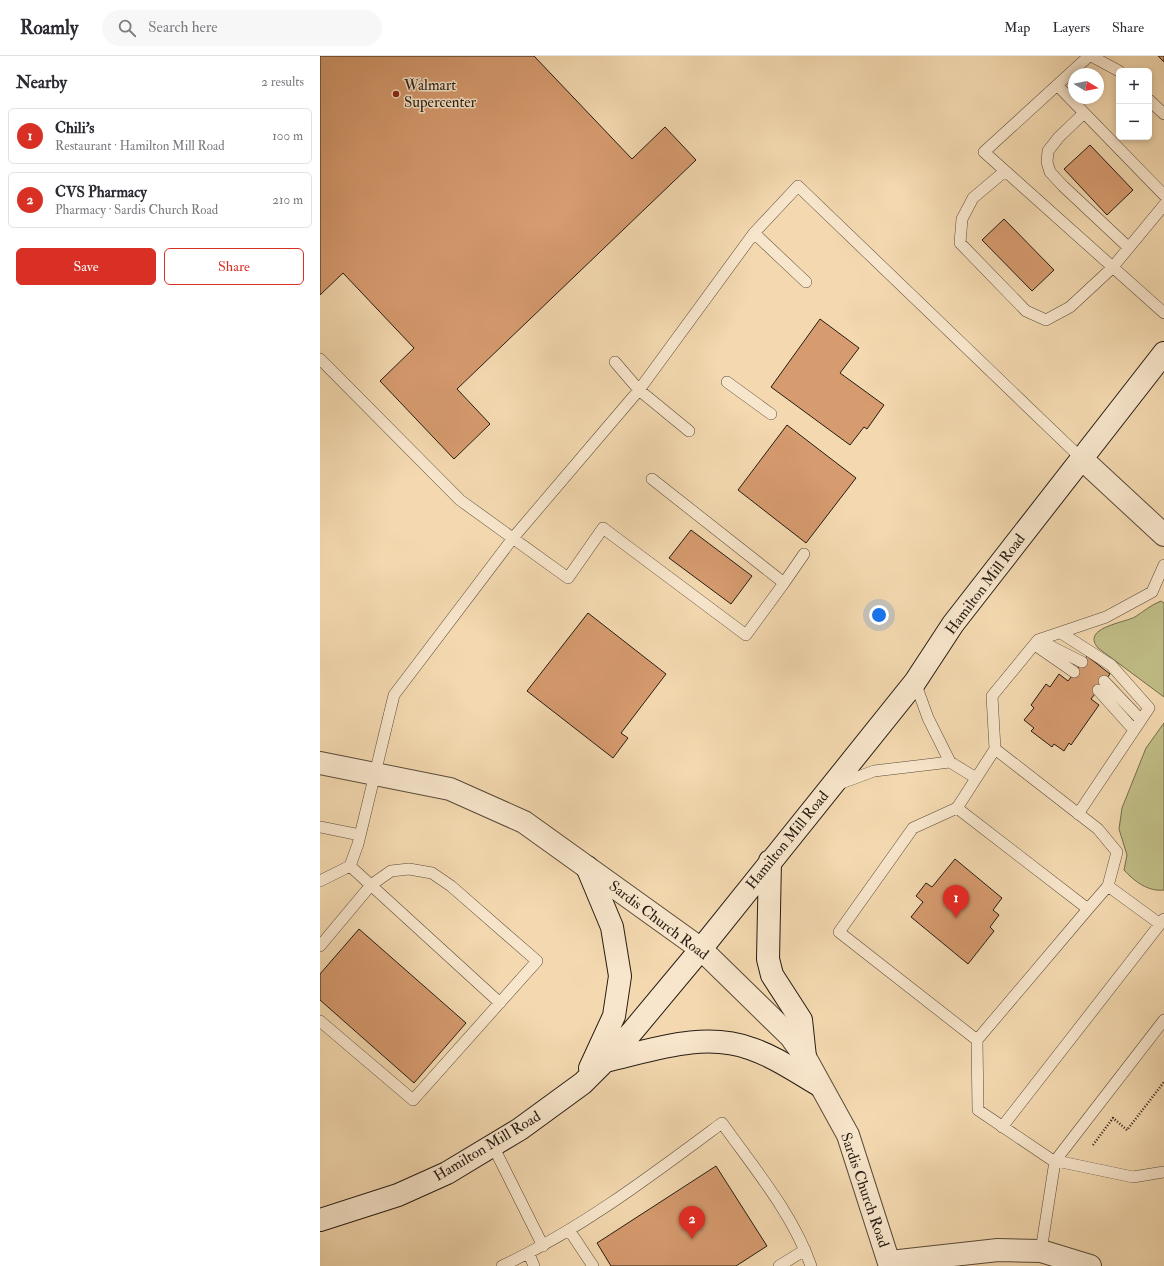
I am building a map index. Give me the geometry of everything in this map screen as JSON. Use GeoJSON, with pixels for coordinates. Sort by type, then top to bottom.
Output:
{"type":"FeatureCollection","features":[{"type":"Feature","properties":{"kind":"main road","name":"Hamilton Mill Road"},"geometry":{"type":"LineString","coordinates":[[320,1220],[398,1195],[447,1172],[520,1129],[583,1082],[605,1061],[631,1033],[701,949],[915,682],[954,624],[1164,353]]}},
{"type":"Feature","properties":{"kind":"main road"},"geometry":{"type":"LineString","coordinates":[[1082,459],[1164,535]]}},
{"type":"Feature","properties":{"kind":"main road","name":"Sardis Church Road"},"geometry":{"type":"LineString","coordinates":[[320,763],[450,789],[524,822],[701,949],[791,1036],[805,1057],[848,1135],[885,1265]]}},
{"type":"Feature","properties":{"kind":"main road"},"geometry":{"type":"LineString","coordinates":[[770,861],[768,959],[772,975],[801,1020],[805,1057]]}},
{"type":"Feature","properties":{"kind":"main road"},"geometry":{"type":"LineString","coordinates":[[583,1082],[614,1016],[620,976],[612,927],[587,867]]}},
{"type":"Feature","properties":{"kind":"main road"},"geometry":{"type":"LineString","coordinates":[[605,1061],[688,1042],[722,1042],[752,1048],[779,1061],[820,1086]]}},
{"type":"Feature","properties":{"kind":"main road"},"geometry":{"type":"LineString","coordinates":[[885,1265],[998,1250],[1040,1251],[1090,1266]]}},
{"type":"Feature","properties":{"kind":"lane"},"geometry":{"type":"LineString","coordinates":[[1116,69],[1090,56],[984,152],[1164,314]]}},
{"type":"Feature","properties":{"kind":"lane"},"geometry":{"type":"LineString","coordinates":[[1057,85],[1164,195]]}},
{"type":"Feature","properties":{"kind":"lane"},"geometry":{"type":"LineString","coordinates":[[1152,103],[1164,114]]}},
{"type":"Feature","properties":{"kind":"lane"},"geometry":{"type":"LineString","coordinates":[[1084,113],[1059,137],[1048,151],[1047,162],[1050,172],[1128,247]]}},
{"type":"Feature","properties":{"kind":"lane"},"geometry":{"type":"LineString","coordinates":[[1005,171],[973,198],[962,219],[960,243],[1026,312],[1046,320],[1070,307],[1112,268],[1164,205]]}},
{"type":"Feature","properties":{"kind":"lane"},"geometry":{"type":"LineString","coordinates":[[320,881],[350,866],[360,835],[394,695],[513,538],[639,390],[754,234],[798,186],[1082,459]]}},
{"type":"Feature","properties":{"kind":"lane"},"geometry":{"type":"LineString","coordinates":[[754,234],[806,282]]}},
{"type":"Feature","properties":{"kind":"lane"},"geometry":{"type":"LineString","coordinates":[[320,359],[460,500],[568,578],[603,528],[746,635],[804,554]]}},
{"type":"Feature","properties":{"kind":"lane"},"geometry":{"type":"LineString","coordinates":[[615,362],[639,390],[689,431]]}},
{"type":"Feature","properties":{"kind":"lane"},"geometry":{"type":"LineString","coordinates":[[727,382],[771,414]]}},
{"type":"Feature","properties":{"kind":"lane"},"geometry":{"type":"LineString","coordinates":[[652,479],[784,583]]}},
{"type":"Feature","properties":{"kind":"lane"},"geometry":{"type":"LineString","coordinates":[[977,1040],[839,932],[913,828],[957,808],[995,749],[992,696],[1036,642],[1106,617],[1152,592],[1163,570]]}},
{"type":"Feature","properties":{"kind":"lane"},"geometry":{"type":"LineString","coordinates":[[1061,633],[1111,665],[1149,708],[1078,814]]}},
{"type":"Feature","properties":{"kind":"lane"},"geometry":{"type":"LineString","coordinates":[[1036,642],[1082,662]]}},
{"type":"Feature","properties":{"kind":"lane"},"geometry":{"type":"LineString","coordinates":[[1036,642],[1074,672]]}},
{"type":"Feature","properties":{"kind":"lane"},"geometry":{"type":"LineString","coordinates":[[915,682],[928,718],[950,762],[976,778]]}},
{"type":"Feature","properties":{"kind":"lane"},"geometry":{"type":"LineString","coordinates":[[1134,730],[1101,686],[1140,720]]}},
{"type":"Feature","properties":{"kind":"lane"},"geometry":{"type":"LineString","coordinates":[[995,749],[1098,829],[1116,852],[1108,886],[977,1040],[978,1110],[1055,1161],[1133,1177],[1164,1172]]}},
{"type":"Feature","properties":{"kind":"lane"},"geometry":{"type":"LineString","coordinates":[[830,787],[874,771],[950,762]]}},
{"type":"Feature","properties":{"kind":"lane"},"geometry":{"type":"LineString","coordinates":[[957,808],[1088,909]]}},
{"type":"Feature","properties":{"kind":"lane"},"geometry":{"type":"LineString","coordinates":[[320,827],[360,835]]}},
{"type":"Feature","properties":{"kind":"lane"},"geometry":{"type":"LineString","coordinates":[[350,866],[500,1003]]}},
{"type":"Feature","properties":{"kind":"lane"},"geometry":{"type":"LineString","coordinates":[[320,946],[371,885],[392,871],[409,869],[432,873],[450,886],[537,961],[413,1100],[320,1021]]}},
{"type":"Feature","properties":{"kind":"lane"},"geometry":{"type":"LineString","coordinates":[[1002,1126],[1162,922],[1108,886]]}},
{"type":"Feature","properties":{"kind":"lane"},"geometry":{"type":"LineString","coordinates":[[1040,1251],[1055,1161],[1164,1020]]}},
{"type":"Feature","properties":{"kind":"lane"},"geometry":{"type":"LineString","coordinates":[[502,1266],[544,1246],[569,1230],[660,1169],[722,1123],[779,1204],[805,1250],[811,1266]]}},
{"type":"Feature","properties":{"kind":"lane"},"geometry":{"type":"LineString","coordinates":[[493,1146],[544,1246]]}},
{"type":"Feature","properties":{"kind":"lane"},"geometry":{"type":"LineString","coordinates":[[569,1230],[593,1266]]}},
{"type":"Feature","properties":{"kind":"lane"},"geometry":{"type":"LineString","coordinates":[[779,1266],[805,1250]]}},
{"type":"Feature","properties":{"kind":"lane"},"geometry":{"type":"LineString","coordinates":[[529,1254],[534,1266]]}},
{"type":"Feature","properties":{"kind":"path"},"geometry":{"type":"LineString","coordinates":[[1093,1145],[1113,1118],[1127,1130],[1164,1082]]}},
{"type":"Feature","properties":{"kind":"shaded area"},"geometry":{"type":"Polygon","coordinates":[[[1161,601],[1164,603],[1164,697],[1098,648],[1094,641],[1095,636],[1099,631],[1135,617],[1161,601]]]}},
{"type":"Feature","properties":{"kind":"shaded area"},"geometry":{"type":"Polygon","coordinates":[[[1164,723],[1164,890],[1158,890],[1142,885],[1124,870],[1127,855],[1119,829],[1122,808],[1146,748],[1164,723]]]}},
{"type":"Feature","properties":{"kind":"building"},"geometry":{"type":"Polygon","coordinates":[[[320,56],[534,56],[632,159],[665,127],[696,160],[457,389],[490,424],[454,459],[380,381],[414,348],[343,273],[320,295],[320,56]]]}},
{"type":"Feature","properties":{"kind":"building"},"geometry":{"type":"Polygon","coordinates":[[[1158,56],[1164,56],[1164,62],[1158,56]]]}},
{"type":"Feature","properties":{"kind":"building"},"geometry":{"type":"Polygon","coordinates":[[[1090,145],[1133,190],[1107,215],[1064,169],[1090,145]]]}},
{"type":"Feature","properties":{"kind":"building"},"geometry":{"type":"Polygon","coordinates":[[[1004,219],[1054,270],[1032,291],[982,240],[1004,219]]]}},
{"type":"Feature","properties":{"kind":"building"},"geometry":{"type":"Polygon","coordinates":[[[820,319],[859,348],[840,373],[884,405],[867,429],[864,427],[850,445],[771,387],[820,319]]]}},
{"type":"Feature","properties":{"kind":"building"},"geometry":{"type":"Polygon","coordinates":[[[787,425],[856,478],[806,543],[738,490],[787,425]]]}},
{"type":"Feature","properties":{"kind":"building"},"geometry":{"type":"Polygon","coordinates":[[[691,530],[752,576],[731,604],[669,558],[691,530]]]}},
{"type":"Feature","properties":{"kind":"building"},"geometry":{"type":"Polygon","coordinates":[[[588,613],[666,674],[621,733],[628,738],[613,758],[527,691],[588,613]]]}},
{"type":"Feature","properties":{"kind":"building"},"geometry":{"type":"Polygon","coordinates":[[[1087,656],[1110,674],[1091,699],[1099,705],[1071,745],[1069,743],[1064,751],[1054,744],[1052,747],[1031,731],[1034,728],[1024,720],[1034,708],[1031,705],[1046,684],[1050,687],[1059,674],[1068,681],[1087,656]]]}},
{"type":"Feature","properties":{"kind":"building"},"geometry":{"type":"Polygon","coordinates":[[[955,859],[1002,898],[993,910],[999,915],[990,927],[994,931],[968,964],[911,917],[923,902],[916,896],[926,883],[932,887],[955,859]]]}},
{"type":"Feature","properties":{"kind":"building"},"geometry":{"type":"Polygon","coordinates":[[[359,929],[466,1023],[414,1083],[320,1000],[320,974],[359,929]]]}},
{"type":"Feature","properties":{"kind":"building"},"geometry":{"type":"Polygon","coordinates":[[[716,1166],[767,1246],[736,1266],[611,1266],[597,1243],[716,1166]]]}},
{"type":"Feature","properties":{"kind":"place","name":"Walmart Supercenter"},"geometry":{"type":"Point","coordinates":[396,94]}},
{"type":"Feature","properties":{"kind":"place","name":"Chili's"},"geometry":{"type":"Point","coordinates":[956,918]}},
{"type":"Feature","properties":{"kind":"place","name":"CVS Pharmacy"},"geometry":{"type":"Point","coordinates":[692,1239]}}]}
